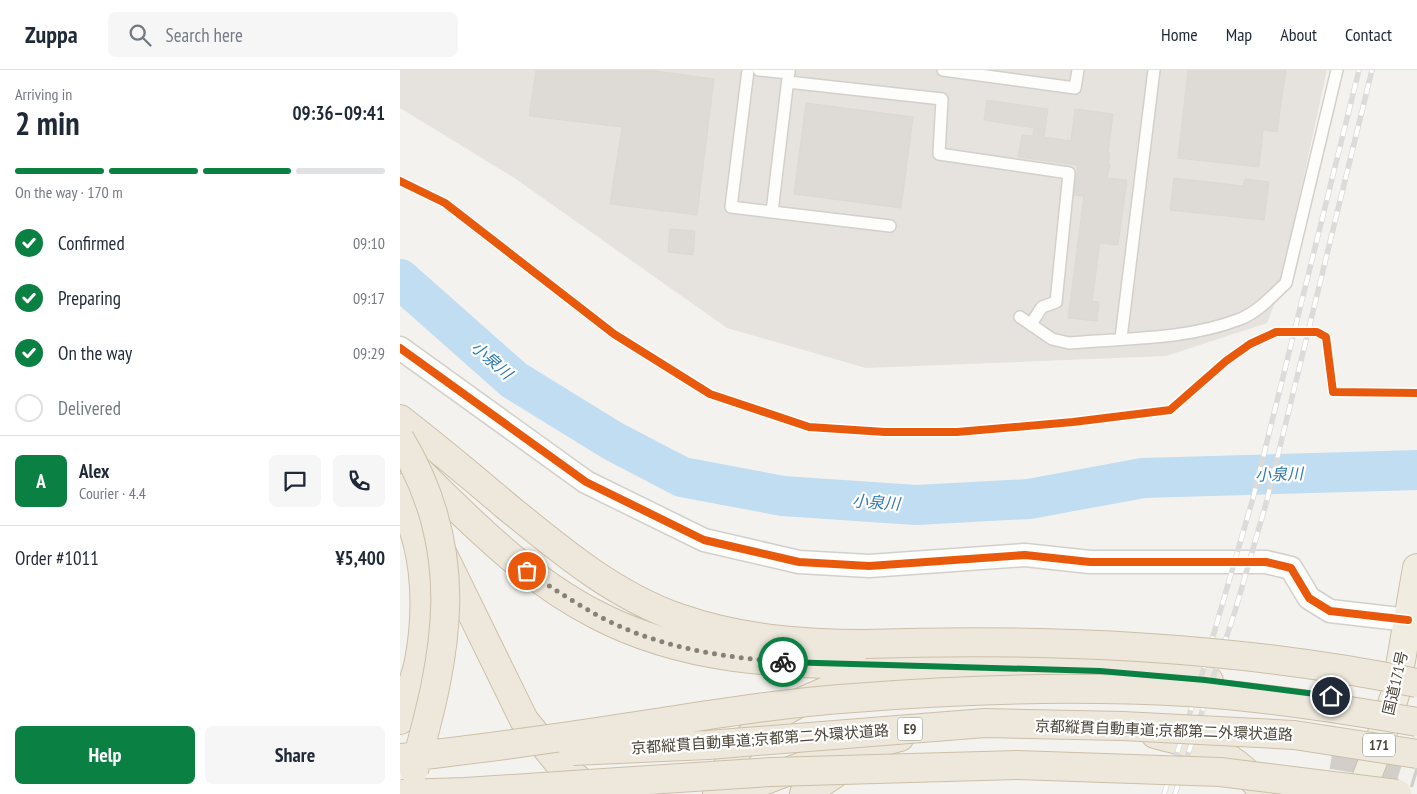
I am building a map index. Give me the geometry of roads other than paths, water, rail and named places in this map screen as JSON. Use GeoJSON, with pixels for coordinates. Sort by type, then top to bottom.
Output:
{"type":"FeatureCollection","features":[{"type":"Feature","properties":{"kind":"highway"},"geometry":{"type":"LineString","coordinates":[[400,419],[546,539],[611,586],[651,606],[709,628],[745,636],[820,644],[1014,641],[1103,644],[1171,649],[1270,660],[1417,683]]}},
{"type":"Feature","properties":{"kind":"highway"},"geometry":{"type":"LineString","coordinates":[[400,439],[413,461],[426,492],[443,554],[446,584],[446,615],[439,676],[407,794]]}},
{"type":"Feature","properties":{"kind":"highway"},"geometry":{"type":"LineString","coordinates":[[400,453],[527,571],[596,615],[636,632],[680,647],[729,658],[788,662],[1100,671],[1205,680],[1331,696]]}},
{"type":"Feature","properties":{"kind":"highway"},"geometry":{"type":"LineString","coordinates":[[400,488],[430,528],[524,720],[562,767],[589,788],[602,794]]}},
{"type":"Feature","properties":{"kind":"highway"},"geometry":{"type":"LineString","coordinates":[[400,499],[416,536],[422,572],[424,608],[419,662],[400,720]]}},
{"type":"Feature","properties":{"kind":"highway","name":"国道171号"},"geometry":{"type":"LineString","coordinates":[[1360,794],[1395,695],[1417,568]]}},
{"type":"Feature","properties":{"kind":"highway"},"geometry":{"type":"LineString","coordinates":[[718,794],[729,762],[741,745],[762,727],[788,710],[849,682],[889,672],[934,666]]}},
{"type":"Feature","properties":{"kind":"highway"},"geometry":{"type":"LineString","coordinates":[[401,759],[740,711],[853,698],[1016,690],[1100,689],[1190,692],[1274,700],[1417,722]]}},
{"type":"Feature","properties":{"kind":"highway"},"geometry":{"type":"LineString","coordinates":[[718,794],[748,787],[836,754],[910,735],[1002,717],[1107,721],[1332,755]]}},
{"type":"Feature","properties":{"kind":"highway"},"geometry":{"type":"LineString","coordinates":[[1107,721],[1206,748],[1232,759],[1252,777],[1264,794]]}},
{"type":"Feature","properties":{"kind":"highway","name":"京都縦貫自動車道;京都第二外環状道路"},"geometry":{"type":"LineString","coordinates":[[401,759],[708,745],[985,723],[1123,726],[1294,735],[1417,754]]}},
{"type":"Feature","properties":{"kind":"highway"},"geometry":{"type":"LineString","coordinates":[[804,794],[838,770],[910,735]]}},
{"type":"Feature","properties":{"kind":"highway"},"geometry":{"type":"LineString","coordinates":[[401,794],[465,792],[771,772],[1017,765],[1220,772],[1397,794]]}},
{"type":"Feature","properties":{"kind":"street"},"geometry":{"type":"LineString","coordinates":[[400,348],[586,482],[704,540],[799,562],[869,566],[1025,555],[1090,562],[1266,562],[1291,568],[1308,598],[1330,611],[1408,620]]}},
{"type":"Feature","properties":{"kind":"lane"},"geometry":{"type":"LineString","coordinates":[[748,70],[731,207],[890,226]]}},
{"type":"Feature","properties":{"kind":"lane"},"geometry":{"type":"LineString","coordinates":[[760,70],[942,99],[939,154],[1069,172],[1056,302],[1042,307],[1031,324]]}},
{"type":"Feature","properties":{"kind":"lane"},"geometry":{"type":"LineString","coordinates":[[943,70],[1075,88],[1078,70]]}},
{"type":"Feature","properties":{"kind":"lane"},"geometry":{"type":"LineString","coordinates":[[1121,338],[1154,70]]}},
{"type":"Feature","properties":{"kind":"lane"},"geometry":{"type":"LineString","coordinates":[[1020,317],[1052,339],[1069,343],[1198,332],[1242,318],[1267,302],[1286,283],[1337,70]]}},
{"type":"Feature","properties":{"kind":"lane"},"geometry":{"type":"LineString","coordinates":[[772,212],[789,75]]}},
{"type":"Feature","properties":{"kind":"waterway","name":"小泉川"},"geometry":{"type":"LineString","coordinates":[[400,279],[514,380],[613,441],[682,477],[783,496],[916,505],[1029,499],[1143,478],[1417,470]]}},
{"type":"Feature","properties":{"kind":"tunnel"},"geometry":{"type":"LineString","coordinates":[[1332,755],[1384,764],[1417,774]]}},
{"type":"Feature","properties":{"kind":"railway"},"geometry":{"type":"LineString","coordinates":[[1164,794],[1201,678],[1253,498],[1359,70]]}},
{"type":"Feature","properties":{"kind":"railway"},"geometry":{"type":"LineString","coordinates":[[1175,794],[1236,608],[1267,500],[1372,70]]}}]}
